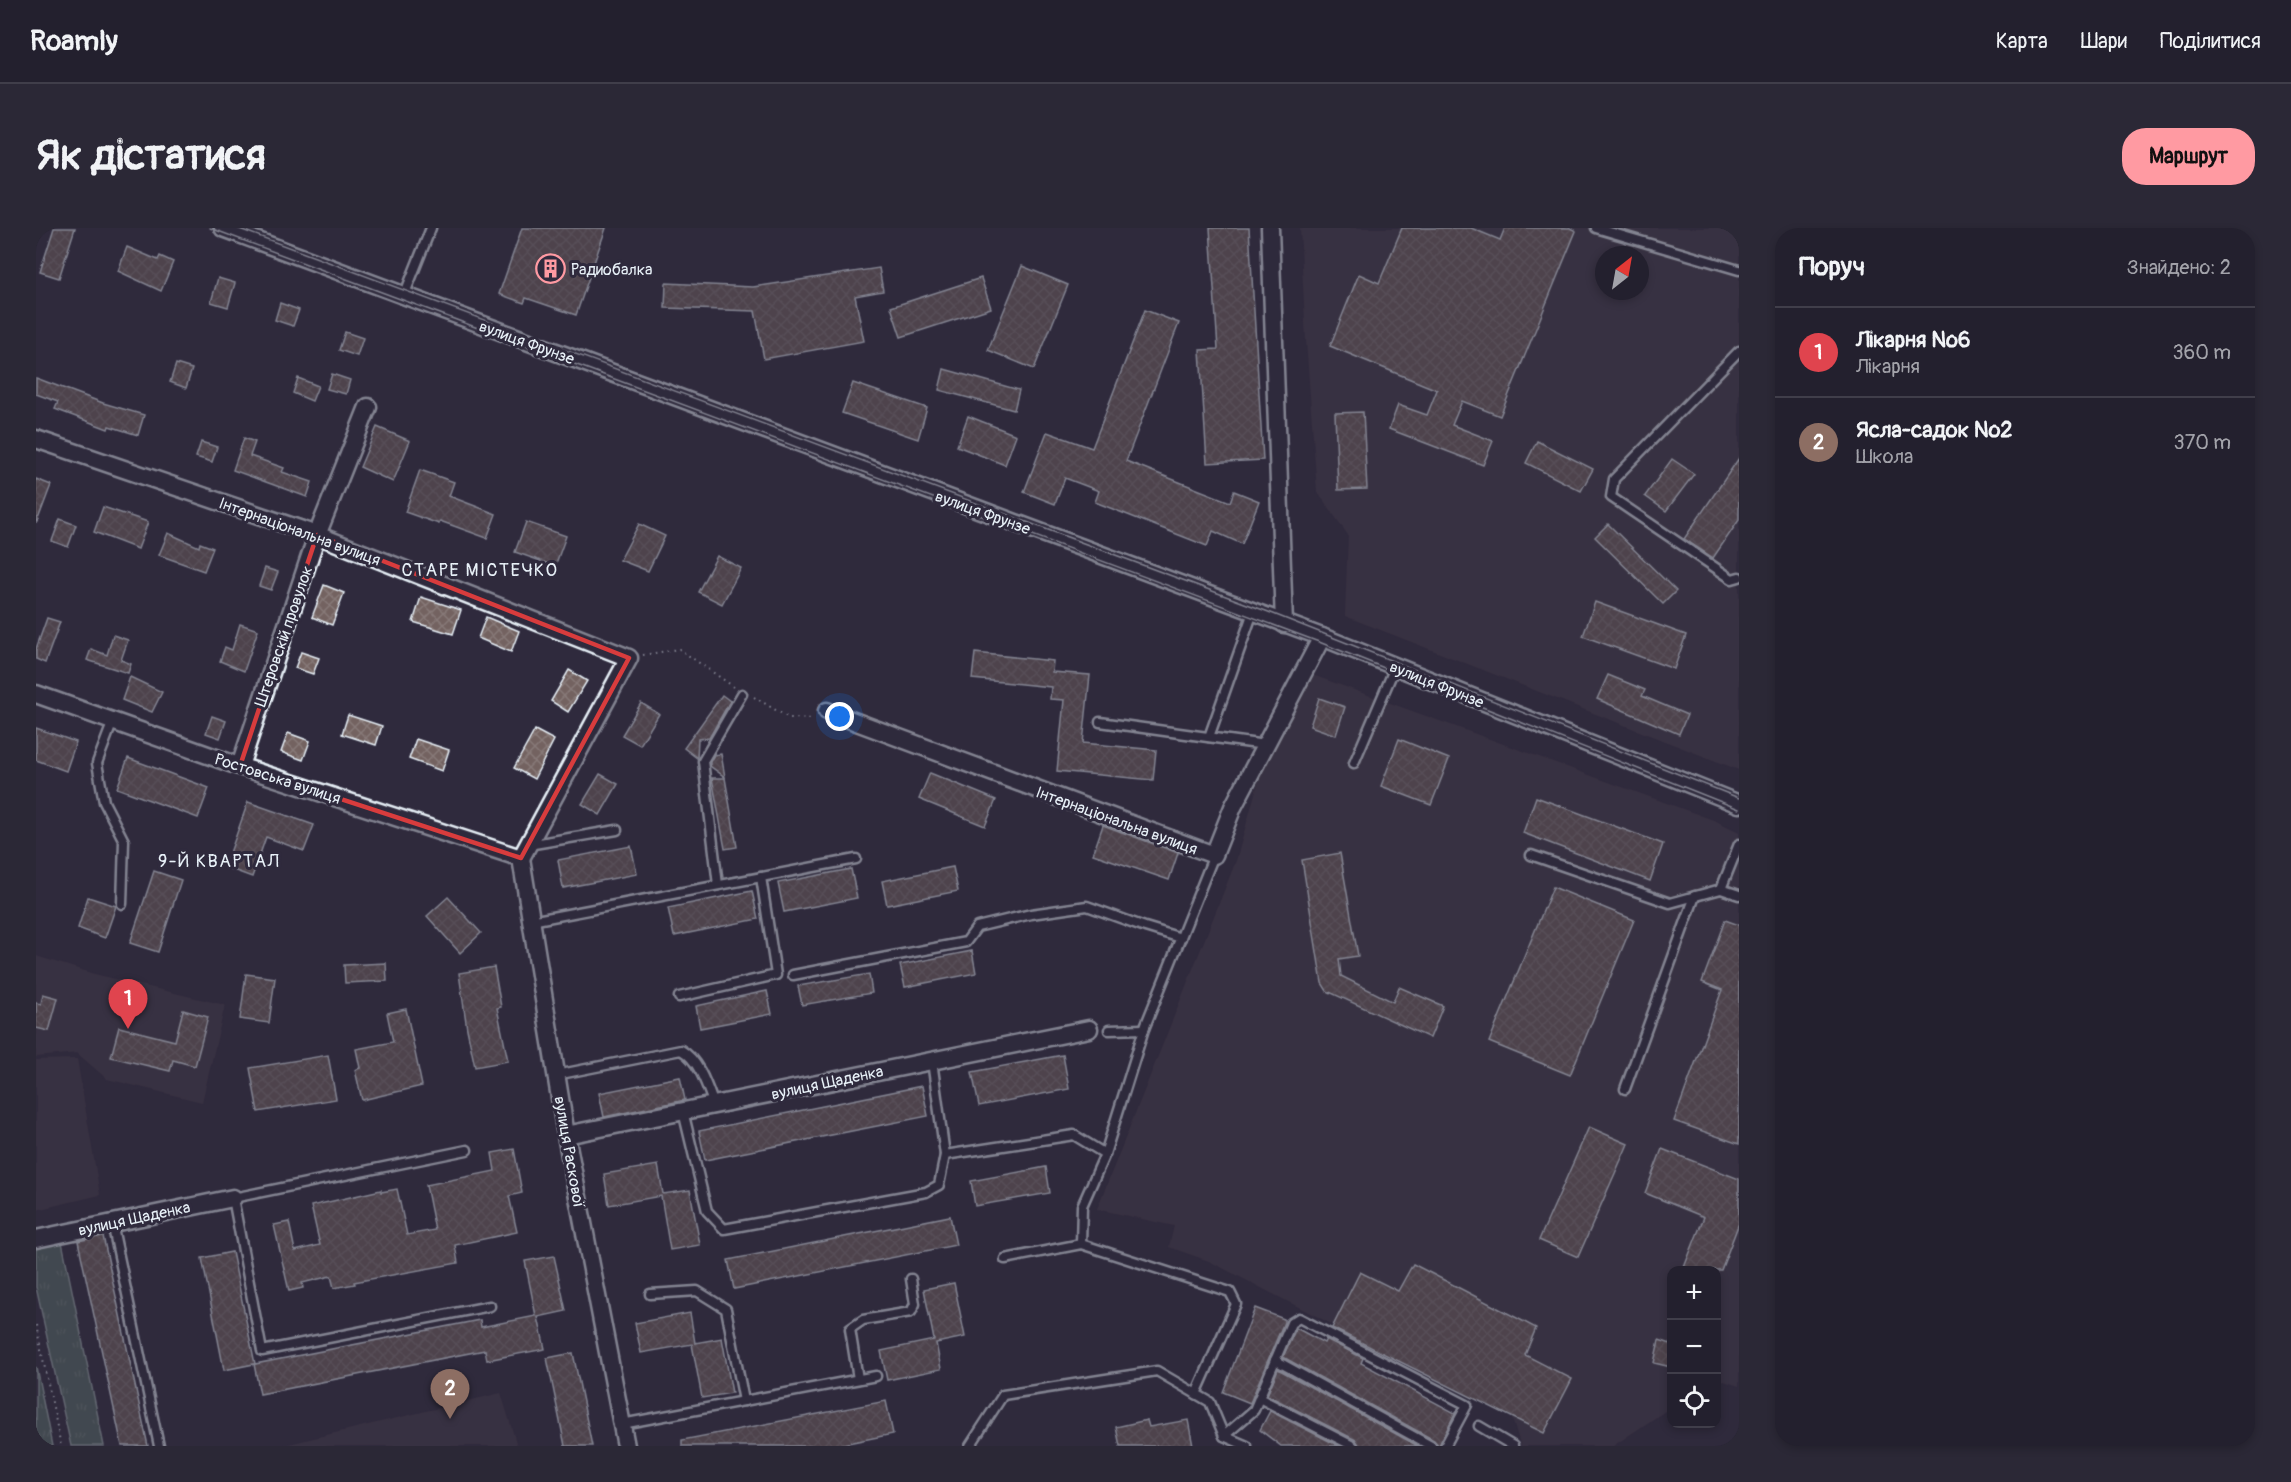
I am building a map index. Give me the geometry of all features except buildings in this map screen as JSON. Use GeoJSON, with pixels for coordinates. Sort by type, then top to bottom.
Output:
{"type":"FeatureCollection","features":[{"type":"Feature","properties":{"kind":"street","name":"вулиця Фрунзе"},"geometry":{"type":"LineString","coordinates":[[223,228],[1322,637],[1739,804]]}},
{"type":"Feature","properties":{"kind":"street"},"geometry":{"type":"LineString","coordinates":[[1270,228],[1284,624]]}},
{"type":"Feature","properties":{"kind":"street","name":"Штеровскій провулок"},"geometry":{"type":"LineString","coordinates":[[240,766],[317,535],[368,406]]}},
{"type":"Feature","properties":{"kind":"street","name":"Інтернаціональна вулиця"},"geometry":{"type":"LineString","coordinates":[[36,439],[317,535],[629,658]]}},
{"type":"Feature","properties":{"kind":"street","name":"Інтернаціональна вулиця"},"geometry":{"type":"LineString","coordinates":[[827,711],[1214,855],[1233,807],[1322,637]]}},
{"type":"Feature","properties":{"kind":"street"},"geometry":{"type":"LineString","coordinates":[[524,851],[629,658]]}},
{"type":"Feature","properties":{"kind":"street","name":"Ростовська вулиця"},"geometry":{"type":"LineString","coordinates":[[36,694],[240,766],[524,851]]}},
{"type":"Feature","properties":{"kind":"street","name":"вулиця Раскової"},"geometry":{"type":"LineString","coordinates":[[524,851],[531,921],[566,1135],[626,1446]]}},
{"type":"Feature","properties":{"kind":"street","name":"вулиця Щаденка"},"geometry":{"type":"LineString","coordinates":[[566,1135],[1089,1029]]}},
{"type":"Feature","properties":{"kind":"street","name":"вулиця Щаденка"},"geometry":{"type":"LineString","coordinates":[[36,1239],[233,1198]]}},
{"type":"Feature","properties":{"kind":"lane"},"geometry":{"type":"LineString","coordinates":[[404,296],[431,228]]}},
{"type":"Feature","properties":{"kind":"lane"},"geometry":{"type":"LineString","coordinates":[[1596,228],[1739,270]]}},
{"type":"Feature","properties":{"kind":"lane"},"geometry":{"type":"LineString","coordinates":[[1739,351],[1614,479],[1611,497],[1732,579],[1739,577]]}},
{"type":"Feature","properties":{"kind":"lane"},"geometry":{"type":"LineString","coordinates":[[1209,737],[1253,612]]}},
{"type":"Feature","properties":{"kind":"lane"},"geometry":{"type":"LineString","coordinates":[[1354,763],[1395,667]]}},
{"type":"Feature","properties":{"kind":"lane"},"geometry":{"type":"LineString","coordinates":[[718,885],[703,761],[742,694]]}},
{"type":"Feature","properties":{"kind":"lane"},"geometry":{"type":"LineString","coordinates":[[112,721],[97,763],[104,802],[124,841],[122,904]]}},
{"type":"Feature","properties":{"kind":"lane"},"geometry":{"type":"LineString","coordinates":[[1100,722],[1265,746]]}},
{"type":"Feature","properties":{"kind":"lane"},"geometry":{"type":"LineString","coordinates":[[524,851],[617,830]]}},
{"type":"Feature","properties":{"kind":"lane"},"geometry":{"type":"LineString","coordinates":[[1721,889],[1739,844]]}},
{"type":"Feature","properties":{"kind":"lane"},"geometry":{"type":"LineString","coordinates":[[1081,1244],[1082,1206],[1105,1154],[1144,1029],[1214,855]]}},
{"type":"Feature","properties":{"kind":"lane"},"geometry":{"type":"LineString","coordinates":[[1531,855],[1670,903],[1721,889],[1739,896]]}},
{"type":"Feature","properties":{"kind":"lane"},"geometry":{"type":"LineString","coordinates":[[531,921],[856,859]]}},
{"type":"Feature","properties":{"kind":"lane"},"geometry":{"type":"LineString","coordinates":[[679,997],[776,975],[761,877]]}},
{"type":"Feature","properties":{"kind":"lane"},"geometry":{"type":"LineString","coordinates":[[1624,1089],[1695,896]]}},
{"type":"Feature","properties":{"kind":"lane"},"geometry":{"type":"LineString","coordinates":[[793,975],[966,942],[977,927],[1087,906],[1181,938]]}},
{"type":"Feature","properties":{"kind":"lane"},"geometry":{"type":"LineString","coordinates":[[1109,1030],[1144,1029]]}},
{"type":"Feature","properties":{"kind":"lane"},"geometry":{"type":"LineString","coordinates":[[556,1075],[681,1050],[691,1055],[714,1105]]}},
{"type":"Feature","properties":{"kind":"lane"},"geometry":{"type":"LineString","coordinates":[[683,1111],[707,1211],[724,1228],[926,1192],[939,1185],[945,1155],[932,1061]]}},
{"type":"Feature","properties":{"kind":"lane"},"geometry":{"type":"LineString","coordinates":[[945,1155],[1074,1135],[1105,1154]]}},
{"type":"Feature","properties":{"kind":"lane"},"geometry":{"type":"LineString","coordinates":[[467,1150],[233,1198],[262,1352],[490,1306]]}},
{"type":"Feature","properties":{"kind":"lane"},"geometry":{"type":"LineString","coordinates":[[112,1223],[159,1446]]}},
{"type":"Feature","properties":{"kind":"lane"},"geometry":{"type":"LineString","coordinates":[[1005,1259],[1081,1244],[1230,1292],[1236,1304],[1196,1394]]}},
{"type":"Feature","properties":{"kind":"lane"},"geometry":{"type":"LineString","coordinates":[[858,1379],[850,1329],[863,1320],[910,1312],[915,1304],[911,1279]]}},
{"type":"Feature","properties":{"kind":"lane"},"geometry":{"type":"LineString","coordinates":[[650,1294],[697,1291],[726,1309],[744,1401]]}},
{"type":"Feature","properties":{"kind":"lane"},"geometry":{"type":"LineString","coordinates":[[1224,1436],[1254,1410],[1291,1323],[1299,1317],[1467,1405],[1445,1446]]}},
{"type":"Feature","properties":{"kind":"lane"},"geometry":{"type":"LineString","coordinates":[[1275,1360],[1431,1446]]}},
{"type":"Feature","properties":{"kind":"lane"},"geometry":{"type":"LineString","coordinates":[[970,1446],[1003,1395],[1157,1371],[1210,1402],[1224,1436],[1247,1446]]}},
{"type":"Feature","properties":{"kind":"lane"},"geometry":{"type":"LineString","coordinates":[[622,1424],[876,1376]]}},
{"type":"Feature","properties":{"kind":"lane"},"geometry":{"type":"LineString","coordinates":[[1259,1398],[1353,1446]]}},
{"type":"Feature","properties":{"kind":"lane"},"geometry":{"type":"LineString","coordinates":[[1479,1426],[1513,1446]]}},
{"type":"Feature","properties":{"kind":"path"},"geometry":{"type":"LineString","coordinates":[[629,658],[678,649],[726,680],[742,694],[755,698],[789,718],[812,720],[827,711]]}},
{"type":"Feature","properties":{"kind":"path"},"geometry":{"type":"LineString","coordinates":[[36,1325],[61,1446]]}},
{"type":"Feature","properties":{"kind":"highlighted area"},"geometry":{"type":"Polygon","coordinates":[[[317,535],[629,658],[521,858],[240,766],[317,535]]]}},
{"type":"Feature","properties":{"kind":"shaded area"},"geometry":{"type":"Polygon","coordinates":[[[1300,228],[1739,228],[1739,770],[1345,616],[1348,535],[1317,491],[1300,228]]]}},
{"type":"Feature","properties":{"kind":"shaded area"},"geometry":{"type":"Polygon","coordinates":[[[1307,673],[1716,821],[1739,832],[1739,1386],[1721,1382],[1721,1266],[1667,1266],[1667,1410],[1613,1446],[1521,1446],[1511,1416],[1209,1261],[1169,1247],[1174,1226],[1097,1209],[1236,861],[1268,748],[1307,673]]]}},
{"type":"Feature","properties":{"kind":"shaded area"},"geometry":{"type":"Polygon","coordinates":[[[36,956],[94,974],[225,1005],[202,1102],[107,1079],[77,1053],[36,1057],[36,956]]]}},
{"type":"Feature","properties":{"kind":"shaded area"},"geometry":{"type":"Polygon","coordinates":[[[77,1059],[100,1195],[36,1210],[36,1060],[77,1059]]]}},
{"type":"Feature","properties":{"kind":"shaded area"},"geometry":{"type":"Polygon","coordinates":[[[501,1393],[517,1446],[281,1446],[501,1393]]]}},
{"type":"Feature","properties":{"kind":"green space"},"geometry":{"type":"Polygon","coordinates":[[[62,1242],[104,1446],[71,1446],[36,1287],[36,1247],[62,1242]]]}},
{"type":"Feature","properties":{"kind":"green space"},"geometry":{"type":"Polygon","coordinates":[[[36,1367],[52,1446],[36,1446],[36,1367]]]}},
{"type":"Feature","properties":{"kind":"tram line"},"geometry":{"type":"LineString","coordinates":[[210,228],[1319,642],[1739,809]]}},
{"type":"Feature","properties":{"kind":"tram line"},"geometry":{"type":"LineString","coordinates":[[237,228],[1266,611],[1739,798]]}},
{"type":"Feature","properties":{"kind":"place","name":"Радиобалка"},"geometry":{"type":"Point","coordinates":[550,269]}},
{"type":"Feature","properties":{"kind":"place","name":"Лікарня №6"},"geometry":{"type":"Point","coordinates":[128,1029]}},
{"type":"Feature","properties":{"kind":"place","name":"Ясла-садок №2"},"geometry":{"type":"Point","coordinates":[450,1419]}},
{"type":"Feature","properties":{"kind":"district","name":"СТАРЕ МІСТЕЧКО"},"geometry":{"type":"Point","coordinates":[480,570]}},
{"type":"Feature","properties":{"kind":"district","name":"9-Й КВАРТАЛ"},"geometry":{"type":"Point","coordinates":[219,861]}}]}
